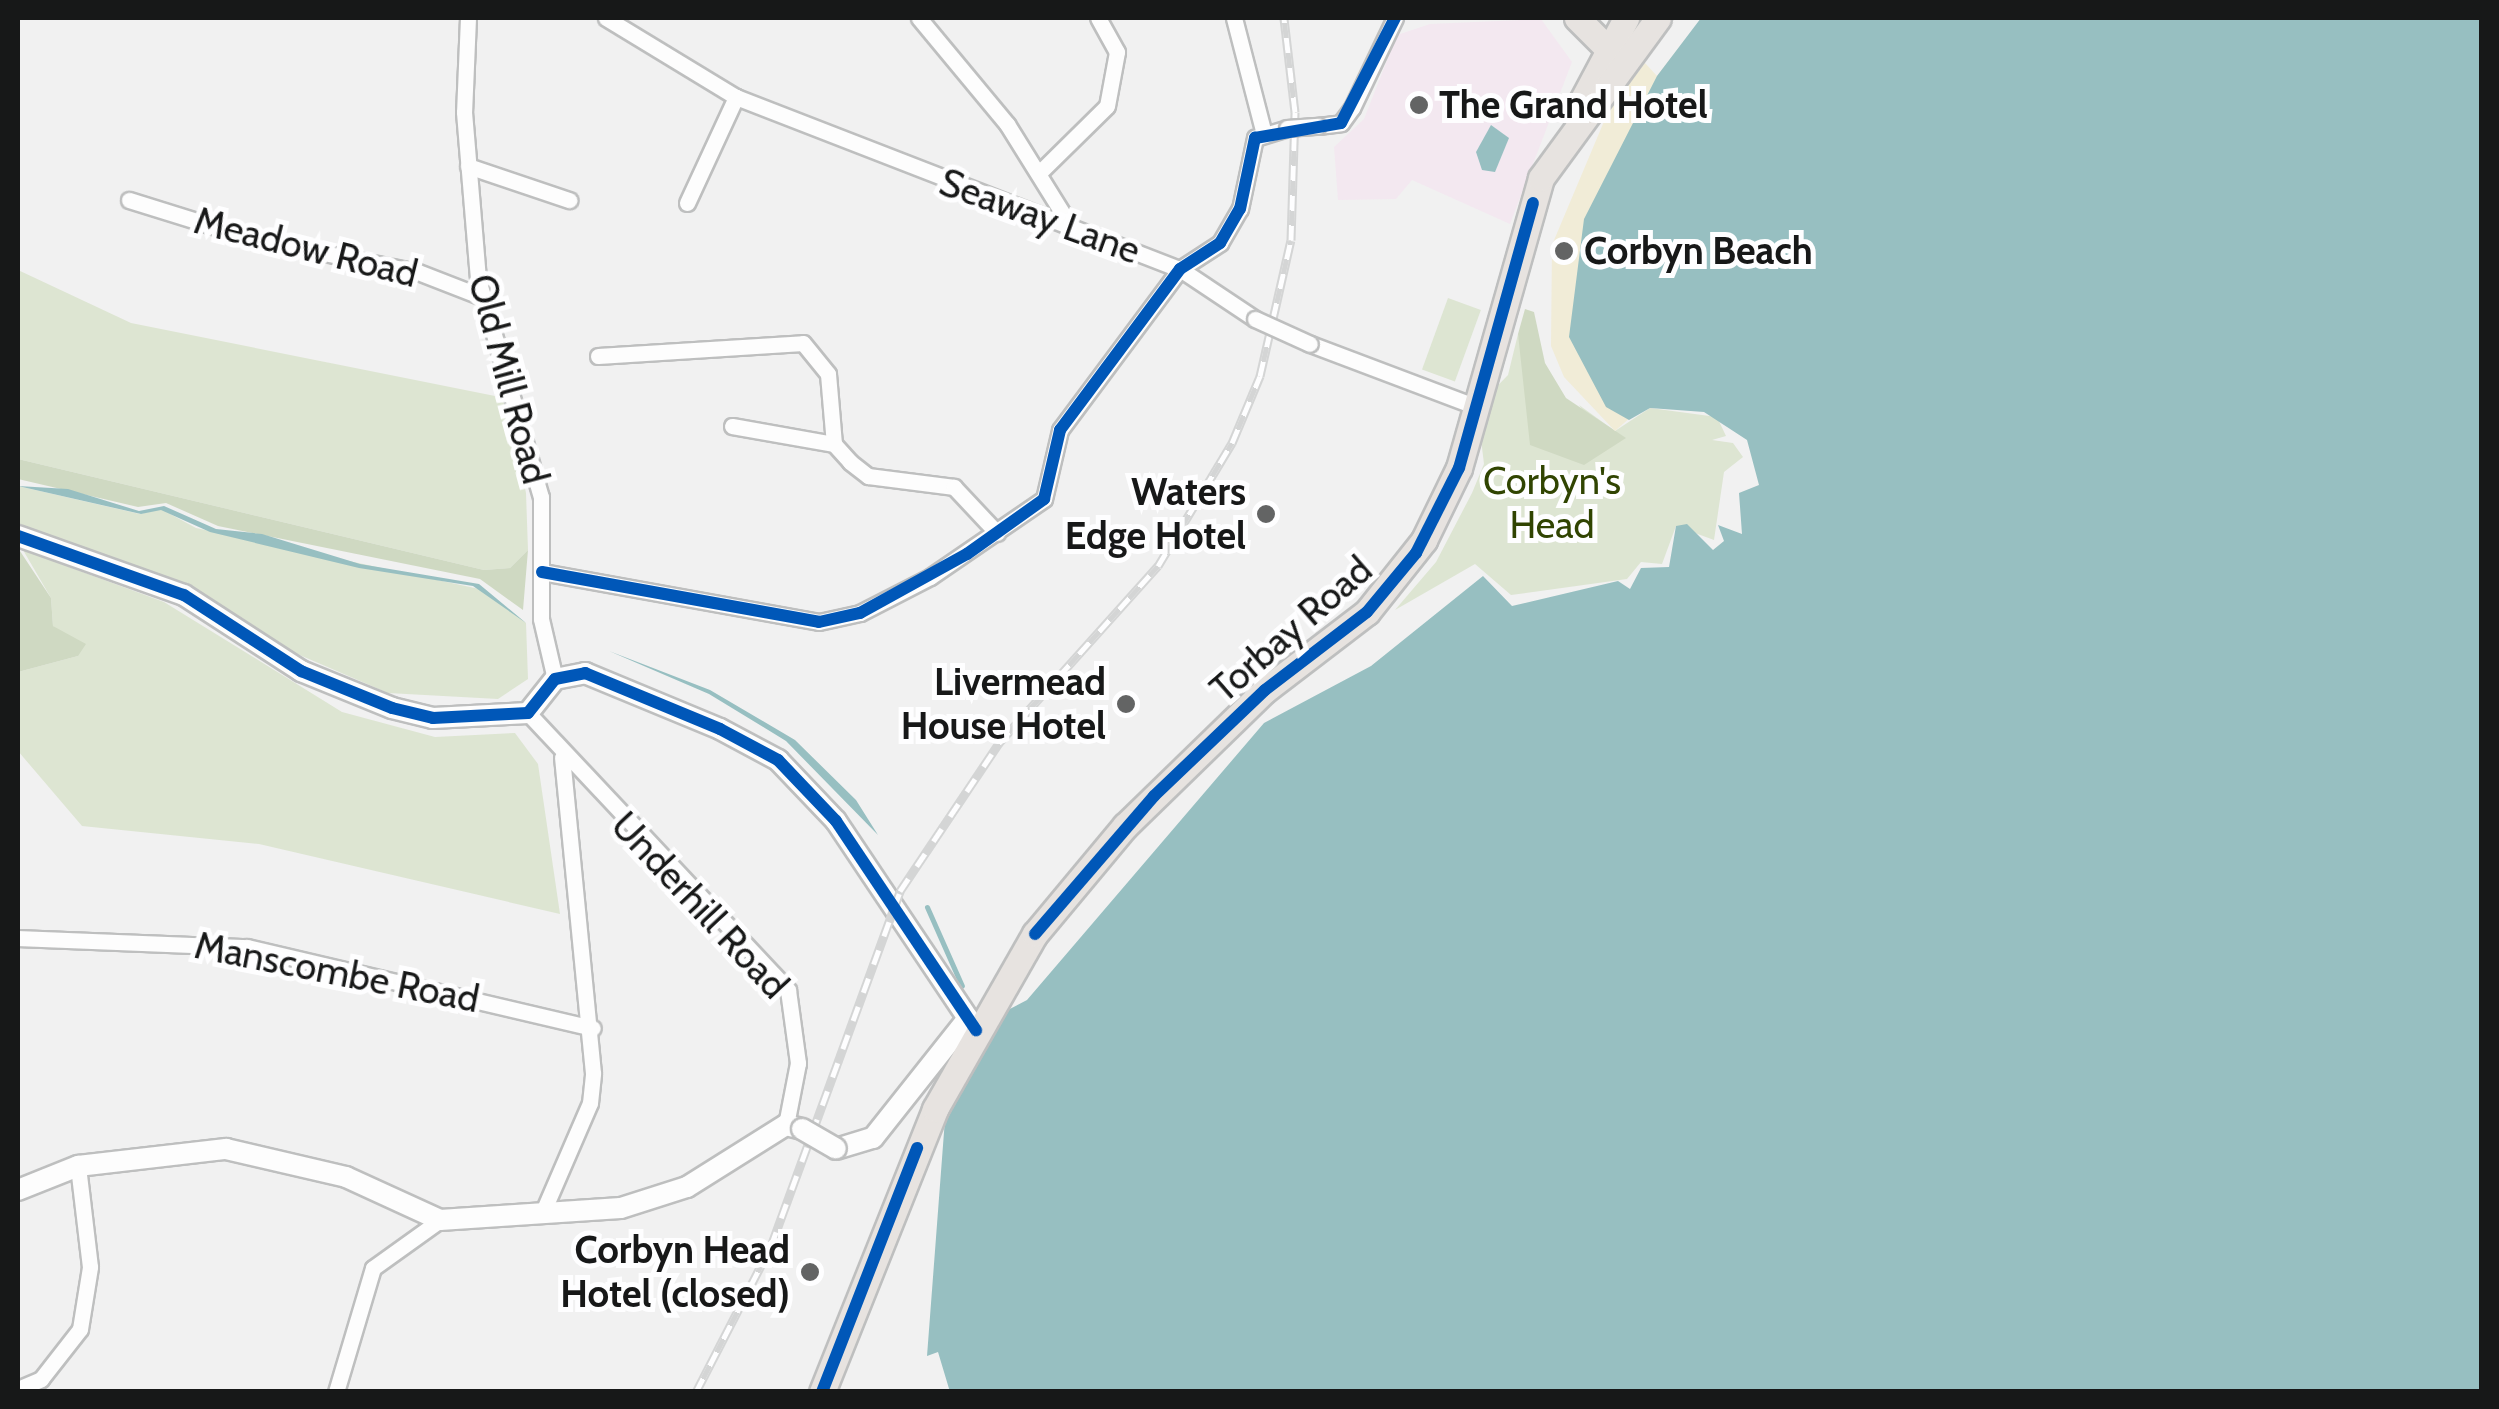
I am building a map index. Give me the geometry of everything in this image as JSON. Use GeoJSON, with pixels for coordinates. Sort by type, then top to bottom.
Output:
{"type":"FeatureCollection","features":[{"type":"Feature","properties":{"kind":"main road"},"geometry":{"type":"LineString","coordinates":[[1576,18],[1605,46],[1648,22]]}},
{"type":"Feature","properties":{"kind":"main road","name":"Torbay Road"},"geometry":{"type":"LineString","coordinates":[[1565,137],[1605,46],[1626,18]]}},
{"type":"Feature","properties":{"kind":"main road","name":"Torbay Road"},"geometry":{"type":"LineString","coordinates":[[822,1392],[917,1148],[972,1024],[1035,934],[1125,826],[1392,584],[1446,499],[1477,407],[1541,178],[1565,137],[1648,22]]}},
{"type":"Feature","properties":{"kind":"street","name":"Old Mill Road"},"geometry":{"type":"LineString","coordinates":[[468,18],[468,166],[482,298],[530,442],[555,679]]}},
{"type":"Feature","properties":{"kind":"street","name":"Seaway Lane"},"geometry":{"type":"LineString","coordinates":[[606,18],[736,96],[1068,222],[1180,269],[1256,319],[1310,344],[1477,407]]}},
{"type":"Feature","properties":{"kind":"street"},"geometry":{"type":"LineString","coordinates":[[919,18],[1039,173],[1068,222]]}},
{"type":"Feature","properties":{"kind":"street"},"geometry":{"type":"LineString","coordinates":[[1039,173],[1107,106],[1117,52],[1098,18]]}},
{"type":"Feature","properties":{"kind":"street"},"geometry":{"type":"LineString","coordinates":[[542,572],[819,622],[860,614],[998,533],[1044,499],[1060,430],[1180,269],[1220,243],[1263,130],[1234,18]]}},
{"type":"Feature","properties":{"kind":"street"},"geometry":{"type":"LineString","coordinates":[[1263,130],[1341,123],[1395,18]]}},
{"type":"Feature","properties":{"kind":"street"},"geometry":{"type":"LineString","coordinates":[[687,202],[736,96]]}},
{"type":"Feature","properties":{"kind":"street"},"geometry":{"type":"LineString","coordinates":[[468,166],[569,200]]}},
{"type":"Feature","properties":{"kind":"street","name":"Meadow Road"},"geometry":{"type":"LineString","coordinates":[[129,200],[254,240],[418,272],[482,298]]}},
{"type":"Feature","properties":{"kind":"street"},"geometry":{"type":"LineString","coordinates":[[598,356],[803,343],[828,374],[834,444]]}},
{"type":"Feature","properties":{"kind":"street"},"geometry":{"type":"LineString","coordinates":[[768,433],[773,416]]}},
{"type":"Feature","properties":{"kind":"street"},"geometry":{"type":"LineString","coordinates":[[732,426],[834,444],[868,476],[954,487],[998,533]]}},
{"type":"Feature","properties":{"kind":"street"},"geometry":{"type":"LineString","coordinates":[[18,536],[184,594],[352,695],[433,718],[528,713],[555,679],[598,676],[778,760],[845,833],[972,1024],[872,1138],[836,1148],[794,1127],[656,1198],[440,1220],[373,1268],[338,1387],[358,1392]]}},
{"type":"Feature","properties":{"kind":"street","name":"Underhill Road"},"geometry":{"type":"LineString","coordinates":[[528,713],[562,758],[788,990],[798,1044],[794,1127]]}},
{"type":"Feature","properties":{"kind":"street"},"geometry":{"type":"LineString","coordinates":[[545,1207],[590,1103],[593,1028],[562,758]]}},
{"type":"Feature","properties":{"kind":"street","name":"Manscombe Road"},"geometry":{"type":"LineString","coordinates":[[18,938],[247,947],[593,1028]]}},
{"type":"Feature","properties":{"kind":"street"},"geometry":{"type":"LineString","coordinates":[[18,1190],[78,1166],[226,1148],[346,1178],[440,1220]]}},
{"type":"Feature","properties":{"kind":"street"},"geometry":{"type":"LineString","coordinates":[[18,1389],[41,1379],[80,1329],[90,1267],[78,1166]]}},
{"type":"Feature","properties":{"kind":"shaded area"},"geometry":{"type":"Polygon","coordinates":[[[1541,19],[1572,62],[1510,224],[1412,180],[1396,199],[1338,200],[1334,147],[1364,119],[1397,35],[1430,24],[1541,19]]]}},
{"type":"Feature","properties":{"kind":"green space"},"geometry":{"type":"Polygon","coordinates":[[[18,270],[131,323],[505,398],[526,493],[528,550],[510,568],[484,570],[18,459],[18,270]]]}},
{"type":"Feature","properties":{"kind":"green space"},"geometry":{"type":"Polygon","coordinates":[[[1448,298],[1481,310],[1455,381],[1422,369],[1448,298]]]}},
{"type":"Feature","properties":{"kind":"green space"},"geometry":{"type":"Polygon","coordinates":[[[1525,309],[1534,312],[1545,363],[1566,398],[1626,438],[1584,465],[1530,445],[1518,334],[1525,309]]]}},
{"type":"Feature","properties":{"kind":"green space","name":"Corbyn's Head"},"geometry":{"type":"Polygon","coordinates":[[[1518,334],[1530,390],[1593,425],[1579,405],[1615,431],[1650,408],[1717,417],[1726,436],[1712,440],[1733,443],[1743,457],[1724,472],[1714,540],[1676,526],[1662,564],[1641,562],[1627,579],[1511,595],[1475,564],[1395,610],[1436,562],[1472,493],[1484,464],[1477,407],[1508,375],[1518,334]]]}},
{"type":"Feature","properties":{"kind":"green space"},"geometry":{"type":"Polygon","coordinates":[[[18,459],[484,570],[510,568],[528,550],[523,610],[480,579],[218,526],[166,503],[138,507],[18,479],[18,459]]]}},
{"type":"Feature","properties":{"kind":"green space"},"geometry":{"type":"Polygon","coordinates":[[[18,486],[140,514],[161,509],[196,528],[484,590],[526,623],[528,679],[498,699],[388,693],[288,650],[195,590],[18,528],[18,486]]]}},
{"type":"Feature","properties":{"kind":"green space"},"geometry":{"type":"Polygon","coordinates":[[[18,548],[51,598],[53,626],[86,644],[78,656],[18,672],[18,548]]]}},
{"type":"Feature","properties":{"kind":"green space"},"geometry":{"type":"Polygon","coordinates":[[[23,550],[164,602],[342,712],[435,737],[515,733],[538,764],[560,914],[259,844],[82,826],[18,751],[18,672],[78,656],[53,626],[51,598],[23,550]]]}},
{"type":"Feature","properties":{"kind":"sand"},"geometry":{"type":"Polygon","coordinates":[[[1684,41],[1632,416],[1615,431],[1564,377],[1551,346],[1552,245],[1608,112],[1645,63],[1657,76],[1684,41]]]}},
{"type":"Feature","properties":{"kind":"water"},"geometry":{"type":"Polygon","coordinates":[[[1701,18],[2481,18],[2481,1391],[950,1392],[938,1352],[927,1356],[945,1119],[975,1059],[1006,1011],[1027,1000],[1264,723],[1371,666],[1483,576],[1512,606],[1618,581],[1630,589],[1641,568],[1669,567],[1676,526],[1687,524],[1713,550],[1724,541],[1718,525],[1742,534],[1739,493],[1759,485],[1747,440],[1704,412],[1650,408],[1629,420],[1606,407],[1569,337],[1584,219],[1657,76],[1701,18]]]}},
{"type":"Feature","properties":{"kind":"water"},"geometry":{"type":"Polygon","coordinates":[[[1491,125],[1509,138],[1495,172],[1482,170],[1476,152],[1491,125]]]}},
{"type":"Feature","properties":{"kind":"water"},"geometry":{"type":"Polygon","coordinates":[[[18,486],[68,489],[139,511],[164,506],[216,529],[262,534],[360,564],[479,584],[526,623],[473,586],[359,568],[210,532],[161,510],[141,514],[18,486]]]}},
{"type":"Feature","properties":{"kind":"water"},"geometry":{"type":"Polygon","coordinates":[[[609,651],[710,690],[795,740],[856,800],[878,835],[786,741],[709,694],[609,651]]]}},
{"type":"Feature","properties":{"kind":"waterway"},"geometry":{"type":"LineString","coordinates":[[927,907],[962,986]]}},
{"type":"Feature","properties":{"kind":"railway"},"geometry":{"type":"LineString","coordinates":[[696,1392],[771,1246],[900,891],[999,743],[1158,566],[1232,443],[1260,376],[1291,240],[1295,112],[1284,18]]}},
{"type":"Feature","properties":{"kind":"cycle path"},"geometry":{"type":"LineString","coordinates":[[542,572],[819,622],[860,613],[967,554],[1044,499],[1060,430],[1180,269],[1220,243],[1240,209],[1255,138],[1341,123],[1395,18]]}},
{"type":"Feature","properties":{"kind":"cycle path"},"geometry":{"type":"LineString","coordinates":[[1035,934],[1154,796],[1265,690],[1367,612],[1416,553],[1459,468],[1533,203]]}},
{"type":"Feature","properties":{"kind":"cycle path"},"geometry":{"type":"LineString","coordinates":[[18,536],[184,595],[301,671],[392,708],[433,718],[528,713],[555,679],[585,673],[720,729],[778,760],[836,821],[976,1030]]}},
{"type":"Feature","properties":{"kind":"cycle path"},"geometry":{"type":"LineString","coordinates":[[822,1392],[917,1148]]}},
{"type":"Feature","properties":{"kind":"place","name":"The Grand Hotel"},"geometry":{"type":"Point","coordinates":[1419,105]}},
{"type":"Feature","properties":{"kind":"place","name":"Corbyn Beach"},"geometry":{"type":"Point","coordinates":[1564,251]}},
{"type":"Feature","properties":{"kind":"place","name":"Waters Edge Hotel"},"geometry":{"type":"Point","coordinates":[1266,514]}},
{"type":"Feature","properties":{"kind":"place","name":"Livermead House Hotel"},"geometry":{"type":"Point","coordinates":[1126,704]}},
{"type":"Feature","properties":{"kind":"place","name":"Corbyn Head Hotel (closed)"},"geometry":{"type":"Point","coordinates":[810,1272]}}]}
